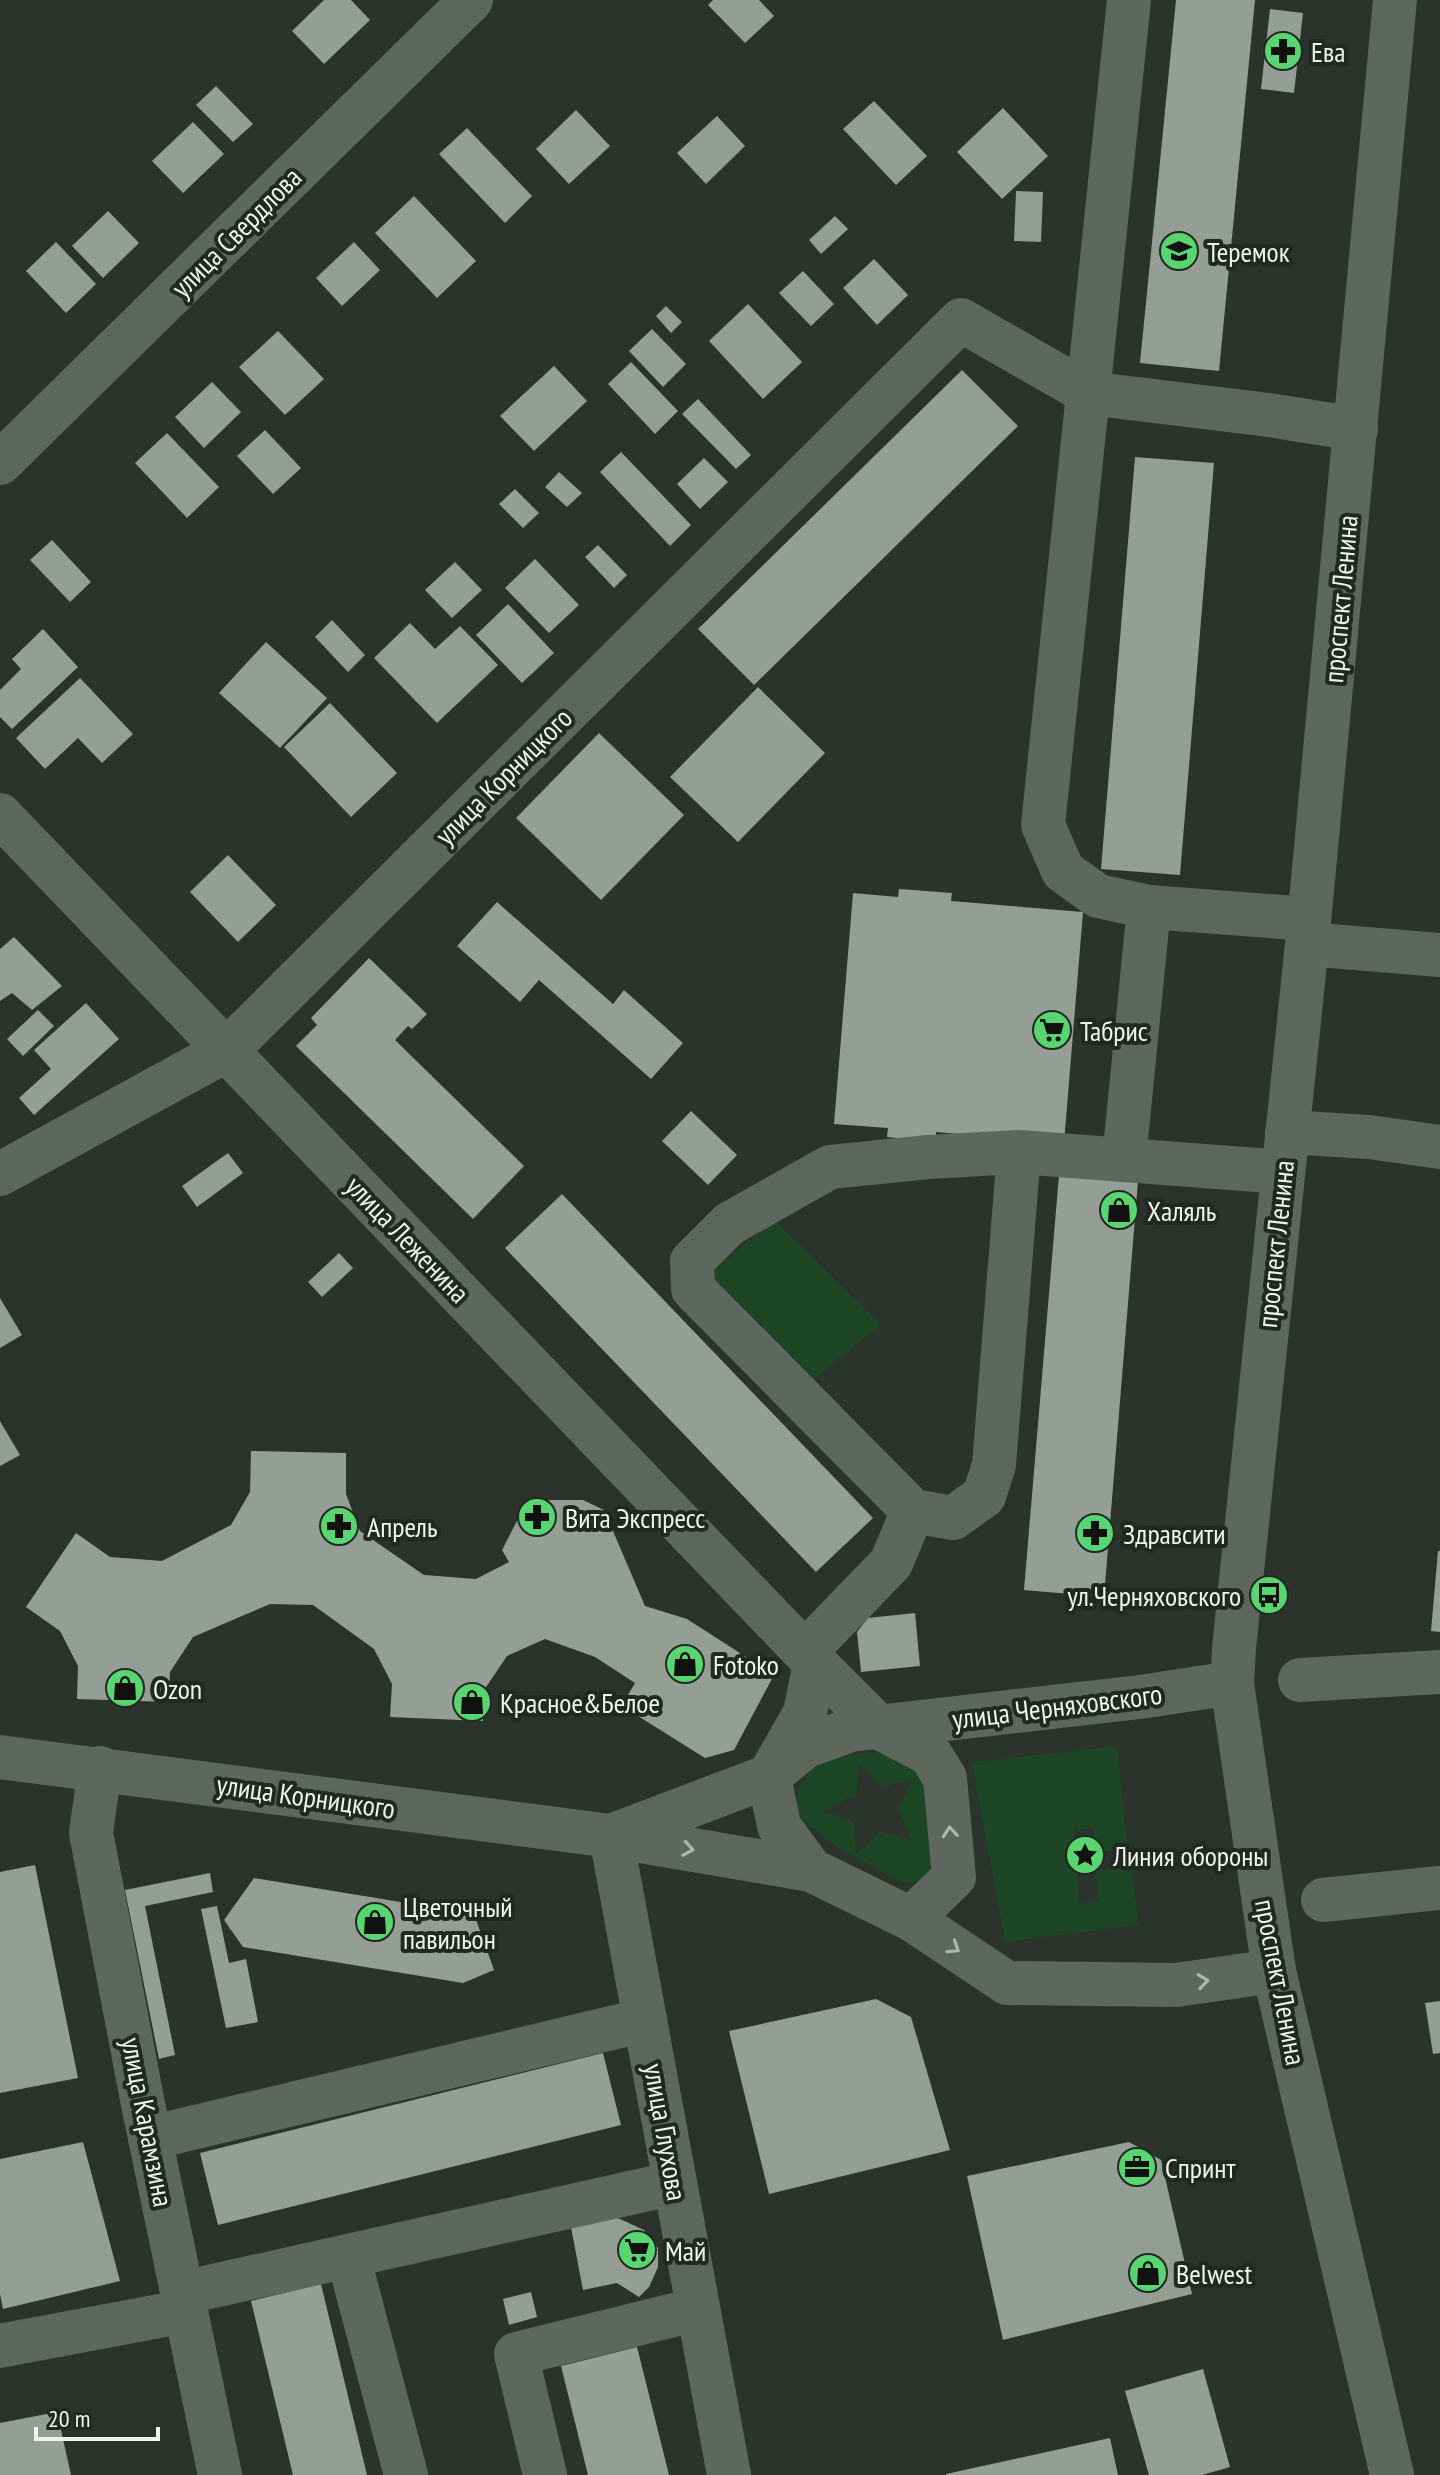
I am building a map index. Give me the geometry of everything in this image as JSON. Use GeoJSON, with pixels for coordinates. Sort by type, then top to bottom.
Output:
{"type":"FeatureCollection","features":[{"type":"Feature","properties":{"kind":"street","name":"улица Свердлова"},"geometry":{"type":"LineString","coordinates":[[0,463],[471,0]]}},
{"type":"Feature","properties":{"kind":"street"},"geometry":{"type":"LineString","coordinates":[[1129,0],[1043,825],[1063,871],[1098,896],[1440,955]]}},
{"type":"Feature","properties":{"kind":"street","name":"проспект Ленина"},"geometry":{"type":"LineString","coordinates":[[1392,2475],[1274,1971],[1232,1683],[1308,932],[1395,0]]}},
{"type":"Feature","properties":{"kind":"street","name":"улица Корницкого"},"geometry":{"type":"LineString","coordinates":[[0,1174],[227,1050],[961,320],[1088,393]]}},
{"type":"Feature","properties":{"kind":"street"},"geometry":{"type":"LineString","coordinates":[[1088,393],[1356,429]]}},
{"type":"Feature","properties":{"kind":"street","name":"улица Леженина"},"geometry":{"type":"LineString","coordinates":[[0,815],[880,1728]]}},
{"type":"Feature","properties":{"kind":"street"},"geometry":{"type":"LineString","coordinates":[[1124,1160],[1149,907]]}},
{"type":"Feature","properties":{"kind":"street"},"geometry":{"type":"LineString","coordinates":[[1019,1152],[994,1465],[984,1496],[953,1518],[913,1511],[693,1289],[692,1261],[729,1224],[830,1167],[1019,1152],[1124,1160],[1285,1152],[1369,1137],[1440,1147]]}},
{"type":"Feature","properties":{"kind":"street"},"geometry":{"type":"LineString","coordinates":[[811,1870],[779,1826],[769,1776],[805,1713],[810,1657],[891,1563],[913,1511]]}},
{"type":"Feature","properties":{"kind":"street"},"geometry":{"type":"LineString","coordinates":[[1300,1680],[1440,1672]]}},
{"type":"Feature","properties":{"kind":"street","name":"улица Черняховского"},"geometry":{"type":"LineString","coordinates":[[611,1836],[769,1776],[806,1746],[851,1730],[1140,1697],[1232,1683]]}},
{"type":"Feature","properties":{"kind":"street","name":"улица Черняховского"},"geometry":{"type":"LineString","coordinates":[[880,1728],[930,1754],[945,1778],[954,1877],[911,1919]]}},
{"type":"Feature","properties":{"kind":"street","name":"улица Корницкого"},"geometry":{"type":"LineString","coordinates":[[0,1757],[611,1836]]}},
{"type":"Feature","properties":{"kind":"street","name":"улица Карамзина"},"geometry":{"type":"LineString","coordinates":[[100,1768],[91,1833],[220,2475]]}},
{"type":"Feature","properties":{"kind":"street"},"geometry":{"type":"LineString","coordinates":[[611,1836],[811,1870],[911,1919],[1007,1983],[1176,1985],[1274,1971]]}},
{"type":"Feature","properties":{"kind":"street","name":"улица Глухова"},"geometry":{"type":"LineString","coordinates":[[611,1836],[729,2475]]}},
{"type":"Feature","properties":{"kind":"street"},"geometry":{"type":"LineString","coordinates":[[1323,1900],[1440,1888]]}},
{"type":"Feature","properties":{"kind":"street"},"geometry":{"type":"LineString","coordinates":[[150,2138],[645,2020]]}},
{"type":"Feature","properties":{"kind":"street"},"geometry":{"type":"LineString","coordinates":[[0,2346],[184,2302],[348,2256],[675,2183]]}},
{"type":"Feature","properties":{"kind":"street"},"geometry":{"type":"LineString","coordinates":[[348,2256],[406,2475]]}},
{"type":"Feature","properties":{"kind":"street"},"geometry":{"type":"LineString","coordinates":[[545,2475],[516,2354],[698,2309]]}},
{"type":"Feature","properties":{"kind":"green space"},"geometry":{"type":"Polygon","coordinates":[[[774,1220],[881,1324],[813,1380],[710,1274],[774,1220]]]}},
{"type":"Feature","properties":{"kind":"green space"},"geometry":{"type":"Polygon","coordinates":[[[1117,1746],[1128,1850],[1095,1852],[1093,1828],[1074,1830],[1079,1903],[1098,1901],[1096,1870],[1131,1867],[1139,1925],[1005,1942],[972,1762],[1117,1746]]]}},
{"type":"Feature","properties":{"kind":"green space"},"geometry":{"type":"Polygon","coordinates":[[[866,1752],[905,1757],[923,1779],[936,1859],[926,1879],[914,1883],[899,1881],[840,1849],[803,1821],[796,1805],[799,1788],[811,1769],[825,1760],[866,1752]],[[859,1764],[856,1795],[822,1810],[854,1822],[856,1854],[881,1832],[912,1841],[898,1809],[912,1780],[881,1787],[859,1764]]]}},
{"type":"Feature","properties":{"kind":"building"},"geometry":{"type":"Polygon","coordinates":[[[324,0],[351,0],[370,20],[324,64],[292,31],[324,0]]]}},
{"type":"Feature","properties":{"kind":"building"},"geometry":{"type":"Polygon","coordinates":[[[713,0],[759,0],[774,16],[745,43],[708,5],[713,0]]]}},
{"type":"Feature","properties":{"kind":"building"},"geometry":{"type":"Polygon","coordinates":[[[1176,0],[1255,0],[1219,371],[1140,363],[1176,0]]]}},
{"type":"Feature","properties":{"kind":"building"},"geometry":{"type":"Polygon","coordinates":[[[1270,9],[1303,13],[1294,93],[1261,89],[1270,9]]]}},
{"type":"Feature","properties":{"kind":"building"},"geometry":{"type":"Polygon","coordinates":[[[216,86],[253,124],[233,142],[196,105],[216,86]]]}},
{"type":"Feature","properties":{"kind":"building"},"geometry":{"type":"Polygon","coordinates":[[[874,101],[927,156],[896,185],[843,129],[874,101]]]}},
{"type":"Feature","properties":{"kind":"building"},"geometry":{"type":"Polygon","coordinates":[[[1003,108],[1048,156],[1002,199],[957,152],[1003,108]]]}},
{"type":"Feature","properties":{"kind":"building"},"geometry":{"type":"Polygon","coordinates":[[[576,110],[610,146],[569,184],[536,149],[576,110]]]}},
{"type":"Feature","properties":{"kind":"building"},"geometry":{"type":"Polygon","coordinates":[[[717,116],[745,146],[706,184],[677,153],[717,116]]]}},
{"type":"Feature","properties":{"kind":"building"},"geometry":{"type":"Polygon","coordinates":[[[193,122],[224,154],[183,193],[152,161],[193,122]]]}},
{"type":"Feature","properties":{"kind":"building"},"geometry":{"type":"Polygon","coordinates":[[[467,128],[532,196],[505,223],[439,154],[467,128]]]}},
{"type":"Feature","properties":{"kind":"building"},"geometry":{"type":"Polygon","coordinates":[[[1016,191],[1043,192],[1041,242],[1014,241],[1016,191]]]}},
{"type":"Feature","properties":{"kind":"building"},"geometry":{"type":"Polygon","coordinates":[[[414,196],[476,261],[437,298],[375,233],[414,196]]]}},
{"type":"Feature","properties":{"kind":"building"},"geometry":{"type":"Polygon","coordinates":[[[108,211],[139,243],[103,278],[72,246],[108,211]]]}},
{"type":"Feature","properties":{"kind":"building"},"geometry":{"type":"Polygon","coordinates":[[[835,216],[848,229],[821,254],[809,240],[835,216]]]}},
{"type":"Feature","properties":{"kind":"building"},"geometry":{"type":"Polygon","coordinates":[[[56,242],[96,284],[66,313],[26,271],[56,242]]]}},
{"type":"Feature","properties":{"kind":"building"},"geometry":{"type":"Polygon","coordinates":[[[354,242],[380,270],[342,306],[316,278],[354,242]]]}},
{"type":"Feature","properties":{"kind":"building"},"geometry":{"type":"Polygon","coordinates":[[[874,259],[908,295],[877,325],[843,288],[874,259]]]}},
{"type":"Feature","properties":{"kind":"building"},"geometry":{"type":"Polygon","coordinates":[[[803,271],[834,304],[811,326],[779,293],[803,271]]]}},
{"type":"Feature","properties":{"kind":"building"},"geometry":{"type":"Polygon","coordinates":[[[748,304],[802,362],[763,399],[709,341],[748,304]]]}},
{"type":"Feature","properties":{"kind":"building"},"geometry":{"type":"Polygon","coordinates":[[[666,306],[682,322],[671,333],[656,316],[666,306]]]}},
{"type":"Feature","properties":{"kind":"building"},"geometry":{"type":"Polygon","coordinates":[[[652,329],[686,364],[663,387],[629,351],[652,329]]]}},
{"type":"Feature","properties":{"kind":"building"},"geometry":{"type":"Polygon","coordinates":[[[278,331],[324,379],[285,415],[239,367],[278,331]]]}},
{"type":"Feature","properties":{"kind":"building"},"geometry":{"type":"Polygon","coordinates":[[[631,362],[678,411],[655,434],[608,384],[631,362]]]}},
{"type":"Feature","properties":{"kind":"building"},"geometry":{"type":"Polygon","coordinates":[[[554,366],[587,401],[534,451],[500,416],[554,366]]]}},
{"type":"Feature","properties":{"kind":"building"},"geometry":{"type":"Polygon","coordinates":[[[962,370],[1018,426],[754,685],[698,629],[962,370]]]}},
{"type":"Feature","properties":{"kind":"building"},"geometry":{"type":"Polygon","coordinates":[[[212,382],[241,412],[204,448],[175,417],[212,382]]]}},
{"type":"Feature","properties":{"kind":"building"},"geometry":{"type":"Polygon","coordinates":[[[698,399],[751,455],[736,469],[682,414],[698,399]]]}},
{"type":"Feature","properties":{"kind":"building"},"geometry":{"type":"Polygon","coordinates":[[[265,430],[301,468],[273,494],[237,456],[265,430]]]}},
{"type":"Feature","properties":{"kind":"building"},"geometry":{"type":"Polygon","coordinates":[[[167,433],[219,487],[187,518],[135,463],[167,433]]]}},
{"type":"Feature","properties":{"kind":"building"},"geometry":{"type":"Polygon","coordinates":[[[621,452],[691,525],[670,546],[600,472],[621,452]]]}},
{"type":"Feature","properties":{"kind":"building"},"geometry":{"type":"Polygon","coordinates":[[[1135,457],[1214,463],[1180,875],[1101,869],[1135,457]]]}},
{"type":"Feature","properties":{"kind":"building"},"geometry":{"type":"Polygon","coordinates":[[[704,458],[728,482],[700,509],[677,484],[704,458]]]}},
{"type":"Feature","properties":{"kind":"building"},"geometry":{"type":"Polygon","coordinates":[[[559,472],[582,493],[567,507],[545,487],[559,472]]]}},
{"type":"Feature","properties":{"kind":"building"},"geometry":{"type":"Polygon","coordinates":[[[515,489],[539,513],[523,528],[499,504],[515,489]]]}},
{"type":"Feature","properties":{"kind":"building"},"geometry":{"type":"Polygon","coordinates":[[[52,540],[91,582],[70,602],[30,560],[52,540]]]}},
{"type":"Feature","properties":{"kind":"building"},"geometry":{"type":"Polygon","coordinates":[[[598,545],[627,575],[614,588],[585,557],[598,545]]]}},
{"type":"Feature","properties":{"kind":"building"},"geometry":{"type":"Polygon","coordinates":[[[535,559],[579,605],[549,633],[505,588],[535,559]]]}},
{"type":"Feature","properties":{"kind":"building"},"geometry":{"type":"Polygon","coordinates":[[[455,562],[482,590],[452,618],[425,590],[455,562]]]}},
{"type":"Feature","properties":{"kind":"building"},"geometry":{"type":"Polygon","coordinates":[[[508,604],[554,653],[522,683],[476,635],[508,604]]]}},
{"type":"Feature","properties":{"kind":"building"},"geometry":{"type":"Polygon","coordinates":[[[332,620],[365,655],[348,672],[315,637],[332,620]]]}},
{"type":"Feature","properties":{"kind":"building"},"geometry":{"type":"Polygon","coordinates":[[[410,623],[435,649],[460,626],[498,665],[437,723],[374,658],[410,623]]]}},
{"type":"Feature","properties":{"kind":"building"},"geometry":{"type":"Polygon","coordinates":[[[43,629],[78,667],[12,729],[0,717],[0,690],[21,669],[12,659],[43,629]]]}},
{"type":"Feature","properties":{"kind":"building"},"geometry":{"type":"Polygon","coordinates":[[[266,642],[327,698],[280,748],[219,693],[266,642]]]}},
{"type":"Feature","properties":{"kind":"building"},"geometry":{"type":"Polygon","coordinates":[[[80,678],[133,734],[102,763],[78,738],[45,769],[16,738],[80,678]]]}},
{"type":"Feature","properties":{"kind":"building"},"geometry":{"type":"Polygon","coordinates":[[[758,687],[825,753],[738,842],[670,777],[758,687]]]}},
{"type":"Feature","properties":{"kind":"building"},"geometry":{"type":"Polygon","coordinates":[[[330,703],[397,773],[351,817],[284,747],[330,703]]]}},
{"type":"Feature","properties":{"kind":"building"},"geometry":{"type":"Polygon","coordinates":[[[599,733],[684,815],[601,900],[516,818],[599,733]]]}},
{"type":"Feature","properties":{"kind":"building"},"geometry":{"type":"Polygon","coordinates":[[[228,855],[276,905],[238,942],[190,892],[228,855]]]}},
{"type":"Feature","properties":{"kind":"building"},"geometry":{"type":"Polygon","coordinates":[[[899,889],[952,893],[951,901],[1083,912],[1064,1143],[936,1132],[936,1142],[887,1137],[888,1128],[834,1124],[853,893],[898,897],[899,889]]]}},
{"type":"Feature","properties":{"kind":"building"},"geometry":{"type":"Polygon","coordinates":[[[497,902],[613,1004],[624,990],[683,1043],[651,1079],[539,980],[520,1002],[457,946],[497,902]]]}},
{"type":"Feature","properties":{"kind":"building"},"geometry":{"type":"Polygon","coordinates":[[[14,937],[62,986],[32,1010],[12,993],[0,1001],[0,949],[14,937]]]}},
{"type":"Feature","properties":{"kind":"building"},"geometry":{"type":"Polygon","coordinates":[[[369,958],[427,1014],[412,1029],[408,1026],[395,1040],[524,1166],[473,1219],[296,1046],[317,1025],[311,1018],[369,958]]]}},
{"type":"Feature","properties":{"kind":"building"},"geometry":{"type":"Polygon","coordinates":[[[86,1003],[119,1039],[34,1115],[19,1098],[51,1069],[34,1050],[86,1003]]]}},
{"type":"Feature","properties":{"kind":"building"},"geometry":{"type":"Polygon","coordinates":[[[38,1010],[54,1026],[23,1056],[7,1039],[38,1010]]]}},
{"type":"Feature","properties":{"kind":"building"},"geometry":{"type":"Polygon","coordinates":[[[691,1111],[737,1155],[708,1185],[662,1141],[691,1111]]]}},
{"type":"Feature","properties":{"kind":"building"},"geometry":{"type":"Polygon","coordinates":[[[228,1153],[243,1173],[197,1207],[182,1186],[228,1153]]]}},
{"type":"Feature","properties":{"kind":"building"},"geometry":{"type":"Polygon","coordinates":[[[1059,1175],[1138,1181],[1104,1597],[1024,1590],[1059,1175]]]}},
{"type":"Feature","properties":{"kind":"building"},"geometry":{"type":"Polygon","coordinates":[[[562,1194],[873,1518],[816,1572],[505,1248],[562,1194]]]}},
{"type":"Feature","properties":{"kind":"building"},"geometry":{"type":"Polygon","coordinates":[[[339,1253],[353,1268],[322,1297],[308,1282],[339,1253]]]}},
{"type":"Feature","properties":{"kind":"building"},"geometry":{"type":"Polygon","coordinates":[[[0,1298],[22,1335],[0,1348],[0,1298]]]}},
{"type":"Feature","properties":{"kind":"building"},"geometry":{"type":"Polygon","coordinates":[[[0,1421],[20,1455],[0,1466],[0,1421]]]}},
{"type":"Feature","properties":{"kind":"building"},"geometry":{"type":"Polygon","coordinates":[[[251,1451],[346,1453],[346,1494],[360,1531],[424,1575],[476,1579],[509,1562],[502,1550],[521,1513],[550,1500],[583,1500],[604,1510],[645,1606],[687,1619],[774,1675],[734,1750],[705,1758],[638,1716],[628,1695],[635,1683],[595,1657],[545,1639],[507,1656],[484,1690],[483,1721],[390,1717],[392,1684],[374,1649],[313,1605],[270,1604],[193,1637],[170,1672],[169,1702],[77,1699],[78,1666],[60,1631],[26,1607],[76,1533],[110,1557],[162,1561],[231,1525],[250,1492],[251,1451]]]}},
{"type":"Feature","properties":{"kind":"building"},"geometry":{"type":"Polygon","coordinates":[[[1440,1551],[1440,1632],[1431,1631],[1440,1551]]]}},
{"type":"Feature","properties":{"kind":"building"},"geometry":{"type":"Polygon","coordinates":[[[915,1613],[920,1666],[861,1672],[857,1632],[868,1618],[915,1613]]]}},
{"type":"Feature","properties":{"kind":"building"},"geometry":{"type":"Polygon","coordinates":[[[35,1865],[78,2078],[0,2093],[0,1872],[35,1865]]]}},
{"type":"Feature","properties":{"kind":"building"},"geometry":{"type":"Polygon","coordinates":[[[210,1873],[213,1892],[145,1906],[175,2055],[159,2059],[125,1890],[210,1873]]]}},
{"type":"Feature","properties":{"kind":"building"},"geometry":{"type":"Polygon","coordinates":[[[254,1878],[474,1914],[494,1970],[463,1983],[243,1947],[224,1920],[254,1878]]]}},
{"type":"Feature","properties":{"kind":"building"},"geometry":{"type":"Polygon","coordinates":[[[217,1906],[229,1963],[246,1959],[258,2022],[226,2028],[201,1909],[217,1906]]]}},
{"type":"Feature","properties":{"kind":"building"},"geometry":{"type":"Polygon","coordinates":[[[876,1999],[911,2017],[950,2150],[769,2194],[729,2031],[876,1999]]]}},
{"type":"Feature","properties":{"kind":"building"},"geometry":{"type":"Polygon","coordinates":[[[1440,2001],[1440,2053],[1433,2054],[1425,2003],[1440,2001]]]}},
{"type":"Feature","properties":{"kind":"building"},"geometry":{"type":"Polygon","coordinates":[[[603,2053],[621,2125],[218,2225],[200,2153],[603,2053]]]}},
{"type":"Feature","properties":{"kind":"building"},"geometry":{"type":"Polygon","coordinates":[[[83,2142],[120,2281],[3,2309],[0,2294],[0,2159],[83,2142]]]}},
{"type":"Feature","properties":{"kind":"building"},"geometry":{"type":"Polygon","coordinates":[[[1129,2142],[1161,2160],[1192,2294],[1003,2340],[967,2176],[1129,2142]]]}},
{"type":"Feature","properties":{"kind":"building"},"geometry":{"type":"Polygon","coordinates":[[[609,2214],[644,2230],[658,2248],[658,2267],[649,2287],[639,2297],[617,2283],[583,2290],[570,2222],[609,2214]]]}},
{"type":"Feature","properties":{"kind":"building"},"geometry":{"type":"Polygon","coordinates":[[[321,2284],[367,2475],[293,2475],[251,2301],[321,2284]]]}},
{"type":"Feature","properties":{"kind":"building"},"geometry":{"type":"Polygon","coordinates":[[[531,2292],[537,2317],[509,2325],[503,2299],[531,2292]]]}},
{"type":"Feature","properties":{"kind":"building"},"geometry":{"type":"Polygon","coordinates":[[[637,2347],[669,2475],[588,2475],[561,2366],[637,2347]]]}},
{"type":"Feature","properties":{"kind":"building"},"geometry":{"type":"Polygon","coordinates":[[[1203,2369],[1230,2467],[1202,2475],[1149,2475],[1125,2391],[1203,2369]]]}},
{"type":"Feature","properties":{"kind":"building"},"geometry":{"type":"Polygon","coordinates":[[[57,2412],[71,2475],[0,2475],[0,2423],[57,2412]]]}},
{"type":"Feature","properties":{"kind":"building"},"geometry":{"type":"Polygon","coordinates":[[[1110,2438],[1118,2475],[946,2475],[946,2474],[1110,2438]]]}},
{"type":"Feature","properties":{"kind":"place","name":"Ева"},"geometry":{"type":"Point","coordinates":[1283,51]}},
{"type":"Feature","properties":{"kind":"place","name":"Теремок"},"geometry":{"type":"Point","coordinates":[1179,251]}},
{"type":"Feature","properties":{"kind":"place","name":"Табрис"},"geometry":{"type":"Point","coordinates":[1052,1030]}},
{"type":"Feature","properties":{"kind":"place","name":"Халяль"},"geometry":{"type":"Point","coordinates":[1119,1210]}},
{"type":"Feature","properties":{"kind":"place","name":"Вита Экспресс"},"geometry":{"type":"Point","coordinates":[537,1517]}},
{"type":"Feature","properties":{"kind":"place","name":"Апрель"},"geometry":{"type":"Point","coordinates":[339,1526]}},
{"type":"Feature","properties":{"kind":"place","name":"Здравсити"},"geometry":{"type":"Point","coordinates":[1095,1533]}},
{"type":"Feature","properties":{"kind":"place","name":"ул.Черняховского"},"geometry":{"type":"Point","coordinates":[1269,1595]}},
{"type":"Feature","properties":{"kind":"place","name":"Fotoko"},"geometry":{"type":"Point","coordinates":[685,1664]}},
{"type":"Feature","properties":{"kind":"place","name":"Ozon"},"geometry":{"type":"Point","coordinates":[125,1688]}},
{"type":"Feature","properties":{"kind":"place","name":"Красное&Белое"},"geometry":{"type":"Point","coordinates":[472,1702]}},
{"type":"Feature","properties":{"kind":"place","name":"Линия обороны"},"geometry":{"type":"Point","coordinates":[1085,1855]}},
{"type":"Feature","properties":{"kind":"place","name":"Цветочный павильон"},"geometry":{"type":"Point","coordinates":[375,1922]}},
{"type":"Feature","properties":{"kind":"place","name":"Спринт"},"geometry":{"type":"Point","coordinates":[1137,2167]}},
{"type":"Feature","properties":{"kind":"place","name":"Май"},"geometry":{"type":"Point","coordinates":[637,2250]}},
{"type":"Feature","properties":{"kind":"place","name":"Belwest"},"geometry":{"type":"Point","coordinates":[1148,2273]}}]}
